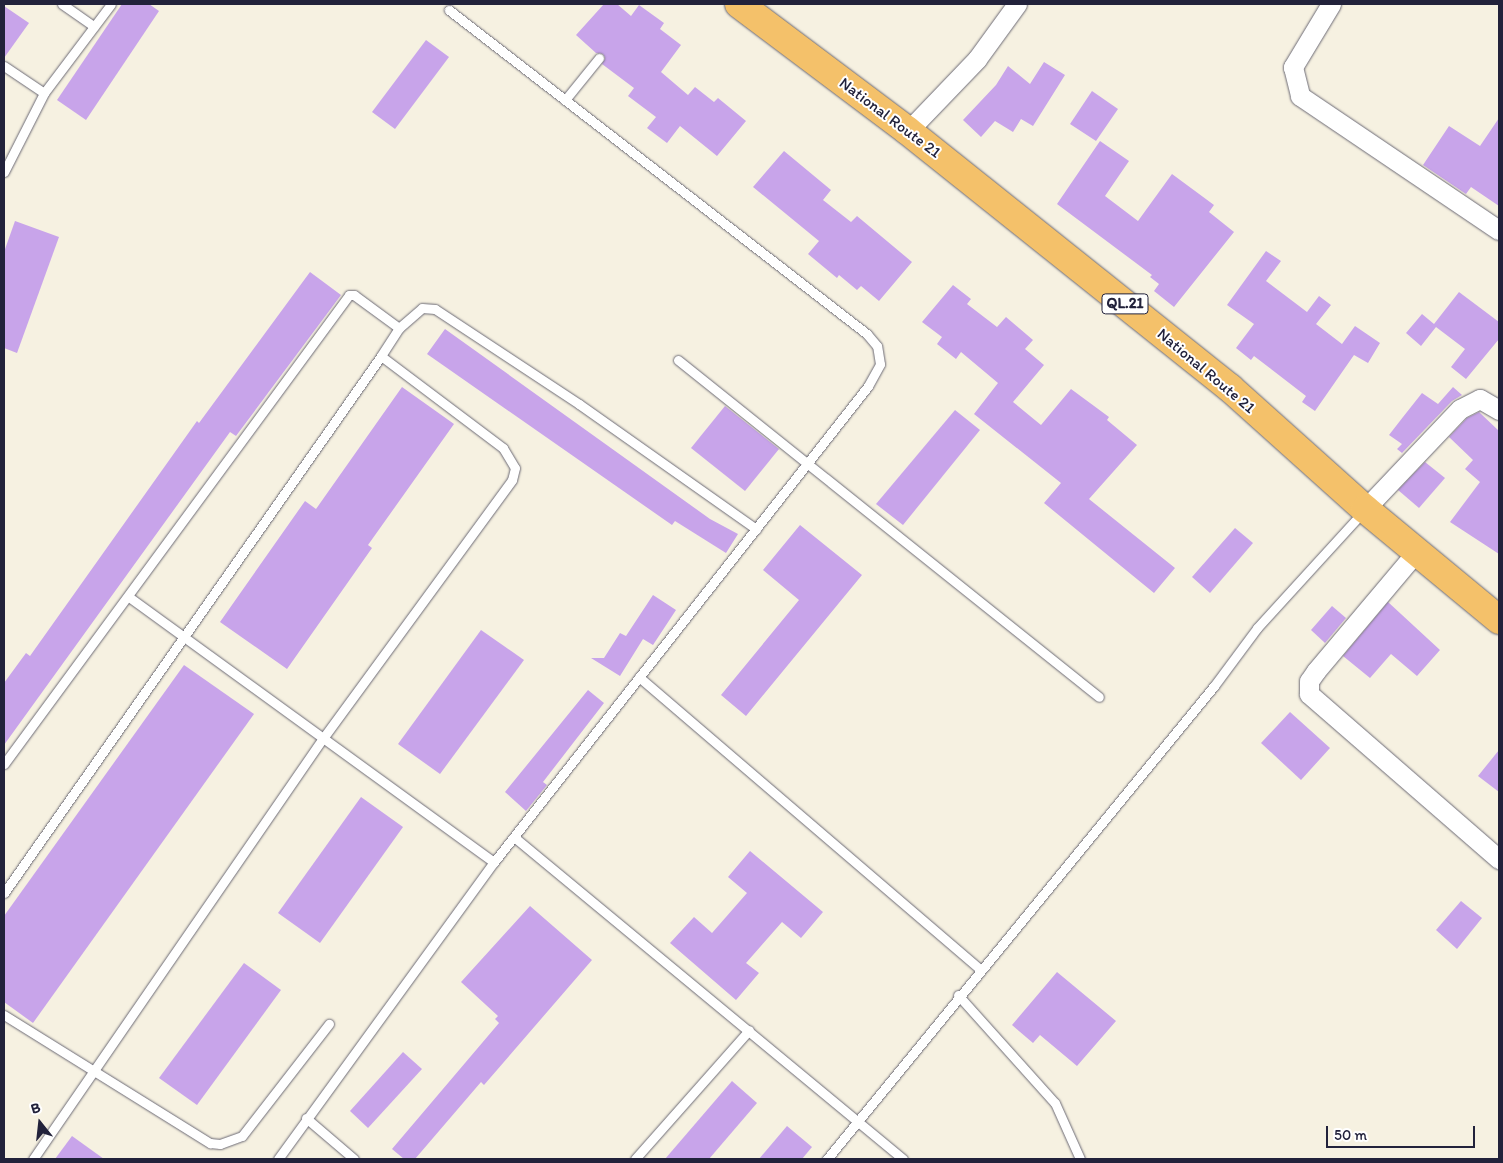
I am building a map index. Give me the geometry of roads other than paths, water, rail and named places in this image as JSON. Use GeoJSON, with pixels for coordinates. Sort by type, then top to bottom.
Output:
{"type":"FeatureCollection","features":[{"type":"Feature","properties":{"kind":"highway","name":"National Route 21"},"geometry":{"type":"LineString","coordinates":[[752,9],[1230,388],[1365,510],[1499,620]]}},
{"type":"Feature","properties":{"kind":"street"},"geometry":{"type":"LineString","coordinates":[[908,131],[978,59],[1017,4]]}},
{"type":"Feature","properties":{"kind":"street"},"geometry":{"type":"LineString","coordinates":[[1330,4],[1293,67],[1300,96],[1499,230]]}},
{"type":"Feature","properties":{"kind":"street"},"geometry":{"type":"LineString","coordinates":[[1365,510],[1460,409],[1480,399],[1499,410]]}},
{"type":"Feature","properties":{"kind":"street"},"geometry":{"type":"LineString","coordinates":[[1417,551],[1316,671],[1310,681],[1309,694],[1499,859]]}},
{"type":"Feature","properties":{"kind":"lane"},"geometry":{"type":"LineString","coordinates":[[62,4],[94,26]]}},
{"type":"Feature","properties":{"kind":"lane"},"geometry":{"type":"LineString","coordinates":[[4,172],[44,93],[110,4]]}},
{"type":"Feature","properties":{"kind":"lane"},"geometry":{"type":"LineString","coordinates":[[278,1159],[494,862],[808,460],[878,374],[880,355],[877,346],[867,334],[449,10]]}},
{"type":"Feature","properties":{"kind":"lane"},"geometry":{"type":"LineString","coordinates":[[565,100],[599,58]]}},
{"type":"Feature","properties":{"kind":"lane"},"geometry":{"type":"LineString","coordinates":[[4,66],[44,93]]}},
{"type":"Feature","properties":{"kind":"lane"},"geometry":{"type":"LineString","coordinates":[[4,764],[129,597],[349,295],[354,295],[399,328]]}},
{"type":"Feature","properties":{"kind":"lane"},"geometry":{"type":"LineString","coordinates":[[4,893],[185,637],[399,328],[422,308],[435,309],[579,404],[756,529]]}},
{"type":"Feature","properties":{"kind":"lane"},"geometry":{"type":"LineString","coordinates":[[32,1159],[323,738],[514,474],[514,463],[503,448],[381,356]]}},
{"type":"Feature","properties":{"kind":"lane"},"geometry":{"type":"LineString","coordinates":[[678,360],[808,460],[1099,696]]}},
{"type":"Feature","properties":{"kind":"lane"},"geometry":{"type":"LineString","coordinates":[[826,1159],[958,995],[1214,686],[1257,628],[1365,510]]}},
{"type":"Feature","properties":{"kind":"lane"},"geometry":{"type":"LineString","coordinates":[[129,597],[494,862]]}},
{"type":"Feature","properties":{"kind":"lane"},"geometry":{"type":"LineString","coordinates":[[639,677],[980,969]]}},
{"type":"Feature","properties":{"kind":"lane"},"geometry":{"type":"LineString","coordinates":[[514,837],[903,1159]]}},
{"type":"Feature","properties":{"kind":"lane"},"geometry":{"type":"LineString","coordinates":[[958,995],[1055,1103],[1080,1159]]}},
{"type":"Feature","properties":{"kind":"lane"},"geometry":{"type":"LineString","coordinates":[[4,1016],[210,1143],[220,1144],[242,1136],[329,1024]]}},
{"type":"Feature","properties":{"kind":"lane"},"geometry":{"type":"LineString","coordinates":[[635,1159],[748,1030]]}},
{"type":"Feature","properties":{"kind":"lane"},"geometry":{"type":"LineString","coordinates":[[306,1118],[354,1159]]}}]}
